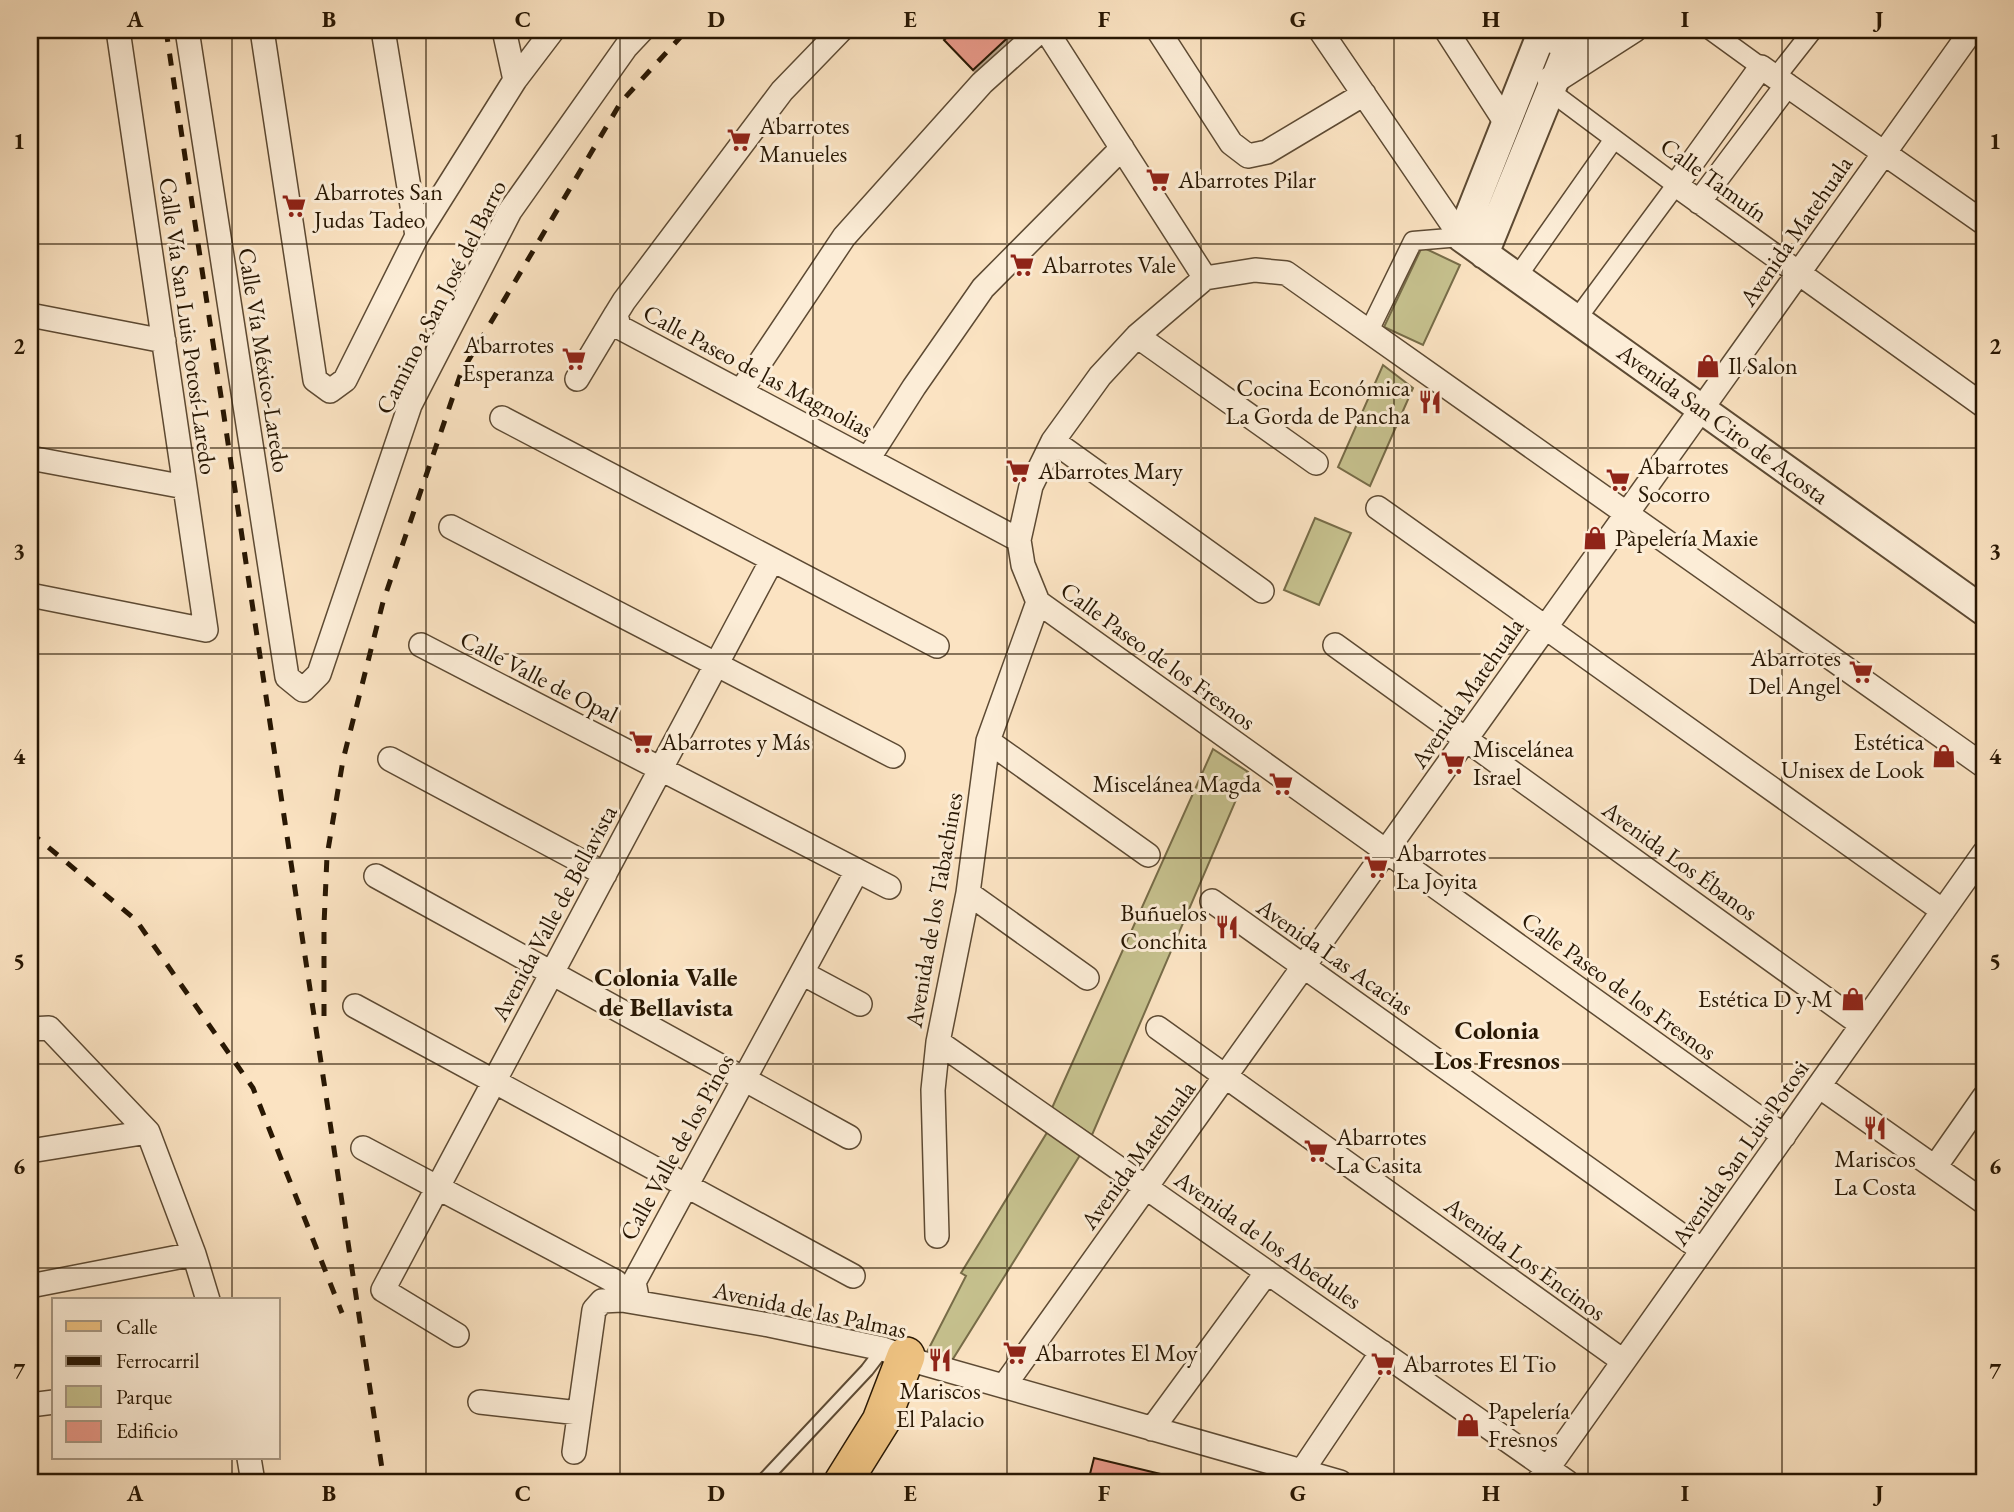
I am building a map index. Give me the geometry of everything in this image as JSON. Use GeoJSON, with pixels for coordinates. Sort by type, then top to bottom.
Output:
{"type":"FeatureCollection","features":[{"type":"Feature","properties":{"kind":"main road"},"geometry":{"type":"LineString","coordinates":[[843,1482],[881,1421],[904,1356]]}},
{"type":"Feature","properties":{"kind":"main road"},"geometry":{"type":"LineString","coordinates":[[862,1482],[896,1429],[904,1356]]}},
{"type":"Feature","properties":{"kind":"street","name":"Calle Vía San Luis Potosí-Laredo"},"geometry":{"type":"LineString","coordinates":[[30,595],[206,630],[118,30]]}},
{"type":"Feature","properties":{"kind":"street","name":"Calle Vía México-Laredo"},"geometry":{"type":"LineString","coordinates":[[187,30],[287,677],[303,690]]}},
{"type":"Feature","properties":{"kind":"street"},"geometry":{"type":"LineString","coordinates":[[262,30],[315,380],[330,391],[345,380],[416,236],[515,80],[553,30]]}},
{"type":"Feature","properties":{"kind":"street"},"geometry":{"type":"LineString","coordinates":[[383,30],[416,236]]}},
{"type":"Feature","properties":{"kind":"street"},"geometry":{"type":"LineString","coordinates":[[504,30],[515,80]]}},
{"type":"Feature","properties":{"kind":"street","name":"Camino a San José del Barro"},"geometry":{"type":"LineString","coordinates":[[303,690],[318,674],[410,405],[510,211],[626,47],[642,30]]}},
{"type":"Feature","properties":{"kind":"street","name":"Calle Paseo de las Magnolias"},"geometry":{"type":"LineString","coordinates":[[841,30],[782,91],[616,314],[619,327],[1019,540]]}},
{"type":"Feature","properties":{"kind":"street"},"geometry":{"type":"LineString","coordinates":[[741,391],[844,237],[982,83],[1044,30],[1205,278],[1255,270],[1286,273],[1984,766]]}},
{"type":"Feature","properties":{"kind":"street"},"geometry":{"type":"LineString","coordinates":[[1158,30],[1231,143],[1248,156],[1267,152],[1364,94]]}},
{"type":"Feature","properties":{"kind":"street"},"geometry":{"type":"LineString","coordinates":[[1320,30],[1461,237]]}},
{"type":"Feature","properties":{"kind":"street"},"geometry":{"type":"LineString","coordinates":[[1446,30],[1506,123]]}},
{"type":"Feature","properties":{"kind":"street"},"geometry":{"type":"LineString","coordinates":[[1461,237],[1542,33],[1572,38],[1595,30]]}},
{"type":"Feature","properties":{"kind":"street"},"geometry":{"type":"LineString","coordinates":[[1552,87],[1635,30]]}},
{"type":"Feature","properties":{"kind":"street"},"geometry":{"type":"LineString","coordinates":[[1710,30],[1984,223]]}},
{"type":"Feature","properties":{"kind":"street"},"geometry":{"type":"LineString","coordinates":[[1576,320],[1676,185],[1813,30]]}},
{"type":"Feature","properties":{"kind":"street","name":"Avenida Matehuala"},"geometry":{"type":"LineString","coordinates":[[1004,1386],[1972,30]]}},
{"type":"Feature","properties":{"kind":"street"},"geometry":{"type":"LineString","coordinates":[[1484,254],[1572,38]]}},
{"type":"Feature","properties":{"kind":"street"},"geometry":{"type":"LineString","coordinates":[[1527,70],[1552,87]]}},
{"type":"Feature","properties":{"kind":"street"},"geometry":{"type":"LineString","coordinates":[[1699,202],[1775,76]]}},
{"type":"Feature","properties":{"kind":"street","name":"Calle Tamuín"},"geometry":{"type":"LineString","coordinates":[[1552,87],[1614,139],[1699,202],[1983,403]]}},
{"type":"Feature","properties":{"kind":"street"},"geometry":{"type":"LineString","coordinates":[[1517,277],[1614,139]]}},
{"type":"Feature","properties":{"kind":"street"},"geometry":{"type":"LineString","coordinates":[[868,459],[983,288],[1122,148]]}},
{"type":"Feature","properties":{"kind":"street"},"geometry":{"type":"LineString","coordinates":[[1369,331],[1413,241],[1461,237]]}},
{"type":"Feature","properties":{"kind":"street","name":"Avenida San Ciro de Acosta"},"geometry":{"type":"LineString","coordinates":[[1461,237],[1984,611]]}},
{"type":"Feature","properties":{"kind":"street","name":"Calle Paseo de los Fresnos"},"geometry":{"type":"LineString","coordinates":[[1205,278],[1137,336],[1100,376],[1053,441],[1031,486],[1019,540],[1023,565],[1038,602],[1784,1136]]}},
{"type":"Feature","properties":{"kind":"street"},"geometry":{"type":"LineString","coordinates":[[577,379],[616,314]]}},
{"type":"Feature","properties":{"kind":"street"},"geometry":{"type":"LineString","coordinates":[[30,315],[164,341]]}},
{"type":"Feature","properties":{"kind":"street"},"geometry":{"type":"LineString","coordinates":[[1137,336],[1315,463]]}},
{"type":"Feature","properties":{"kind":"street"},"geometry":{"type":"LineString","coordinates":[[502,418],[937,646]]}},
{"type":"Feature","properties":{"kind":"street"},"geometry":{"type":"LineString","coordinates":[[1053,441],[1262,591]]}},
{"type":"Feature","properties":{"kind":"street"},"geometry":{"type":"LineString","coordinates":[[30,458],[185,487]]}},
{"type":"Feature","properties":{"kind":"street"},"geometry":{"type":"LineString","coordinates":[[1378,508],[1943,911]]}},
{"type":"Feature","properties":{"kind":"street"},"geometry":{"type":"LineString","coordinates":[[451,527],[893,755]]}},
{"type":"Feature","properties":{"kind":"street","name":"Avenida Valle de Bellavista"},"geometry":{"type":"LineString","coordinates":[[457,1335],[383,1290],[772,560]]}},
{"type":"Feature","properties":{"kind":"street","name":"Avenida de los Tabachines"},"geometry":{"type":"LineString","coordinates":[[937,1236],[933,1090],[938,1042],[968,893],[988,741],[1038,602]]}},
{"type":"Feature","properties":{"kind":"street","name":"Calle Valle de Opal"},"geometry":{"type":"LineString","coordinates":[[421,645],[889,887]]}},
{"type":"Feature","properties":{"kind":"street","name":"Avenida Los Ébanos"},"geometry":{"type":"LineString","coordinates":[[1335,645],[1862,1025]]}},
{"type":"Feature","properties":{"kind":"street"},"geometry":{"type":"LineString","coordinates":[[988,741],[1148,855]]}},
{"type":"Feature","properties":{"kind":"street"},"geometry":{"type":"LineString","coordinates":[[390,759],[605,874]]}},
{"type":"Feature","properties":{"kind":"street","name":"Avenida San Luis Potosi"},"geometry":{"type":"LineString","coordinates":[[1543,1475],[1984,853]]}},
{"type":"Feature","properties":{"kind":"street","name":"Calle Valle de los Pinos"},"geometry":{"type":"LineString","coordinates":[[628,1292],[857,871]]}},
{"type":"Feature","properties":{"kind":"street"},"geometry":{"type":"LineString","coordinates":[[376,876],[849,1138]]}},
{"type":"Feature","properties":{"kind":"street"},"geometry":{"type":"LineString","coordinates":[[968,893],[1087,978]]}},
{"type":"Feature","properties":{"kind":"street","name":"Avenida Las Acacias"},"geometry":{"type":"LineString","coordinates":[[1212,901],[1702,1250]]}},
{"type":"Feature","properties":{"kind":"street"},"geometry":{"type":"LineString","coordinates":[[802,973],[860,1004]]}},
{"type":"Feature","properties":{"kind":"street"},"geometry":{"type":"LineString","coordinates":[[355,1006],[853,1276]]}},
{"type":"Feature","properties":{"kind":"street"},"geometry":{"type":"LineString","coordinates":[[30,1029],[49,1028],[148,1132],[194,1254],[207,1298]]}},
{"type":"Feature","properties":{"kind":"street","name":"Avenida Los Encinos"},"geometry":{"type":"LineString","coordinates":[[1158,1028],[1623,1361]]}},
{"type":"Feature","properties":{"kind":"street","name":"Avenida de los Abedules"},"geometry":{"type":"LineString","coordinates":[[938,1042],[1382,1352],[1543,1475],[1567,1482]]}},
{"type":"Feature","properties":{"kind":"street"},"geometry":{"type":"LineString","coordinates":[[1819,1086],[1984,1202]]}},
{"type":"Feature","properties":{"kind":"street"},"geometry":{"type":"LineString","coordinates":[[1935,1167],[1984,1097]]}},
{"type":"Feature","properties":{"kind":"street"},"geometry":{"type":"LineString","coordinates":[[30,1151],[148,1132]]}},
{"type":"Feature","properties":{"kind":"street"},"geometry":{"type":"LineString","coordinates":[[363,1148],[628,1292]]}},
{"type":"Feature","properties":{"kind":"street"},"geometry":{"type":"LineString","coordinates":[[30,1286],[194,1254]]}},
{"type":"Feature","properties":{"kind":"street"},"geometry":{"type":"LineString","coordinates":[[1152,1429],[1266,1272]]}},
{"type":"Feature","properties":{"kind":"street"},"geometry":{"type":"LineString","coordinates":[[574,1452],[594,1310],[602,1301],[628,1292]]}},
{"type":"Feature","properties":{"kind":"street","name":"Avenida de las Palmas"},"geometry":{"type":"LineString","coordinates":[[628,1292],[904,1356],[1340,1482]]}},
{"type":"Feature","properties":{"kind":"street"},"geometry":{"type":"LineString","coordinates":[[1303,1471],[1382,1352]]}},
{"type":"Feature","properties":{"kind":"street"},"geometry":{"type":"LineString","coordinates":[[30,1405],[52,1402]]}},
{"type":"Feature","properties":{"kind":"street"},"geometry":{"type":"LineString","coordinates":[[480,1402],[579,1413]]}},
{"type":"Feature","properties":{"kind":"street"},"geometry":{"type":"LineString","coordinates":[[248,1460],[253,1482]]}},
{"type":"Feature","properties":{"kind":"lane"},"geometry":{"type":"LineString","coordinates":[[762,1482],[867,1370],[904,1356]]}},
{"type":"Feature","properties":{"kind":"green space"},"geometry":{"type":"Polygon","coordinates":[[[1422,247],[1460,265],[1423,345],[1384,327],[1422,247]]]}},
{"type":"Feature","properties":{"kind":"green space"},"geometry":{"type":"Polygon","coordinates":[[[1383,365],[1413,388],[1370,486],[1338,467],[1383,365]]]}},
{"type":"Feature","properties":{"kind":"green space"},"geometry":{"type":"Polygon","coordinates":[[[1315,518],[1351,533],[1319,605],[1284,590],[1315,518]]]}},
{"type":"Feature","properties":{"kind":"green space"},"geometry":{"type":"Polygon","coordinates":[[[1213,749],[1248,772],[1092,1135],[1052,1108],[1213,749]]]}},
{"type":"Feature","properties":{"kind":"green space"},"geometry":{"type":"Polygon","coordinates":[[[1048,1131],[1082,1152],[951,1362],[926,1354],[966,1276],[961,1273],[1048,1131]]]}},
{"type":"Feature","properties":{"kind":"building"},"geometry":{"type":"Polygon","coordinates":[[[955,30],[1016,30],[973,70],[944,40],[955,30]]]}},
{"type":"Feature","properties":{"kind":"building"},"geometry":{"type":"Polygon","coordinates":[[[1094,1458],[1194,1482],[1088,1482],[1094,1458]]]}},
{"type":"Feature","properties":{"kind":"railway"},"geometry":{"type":"LineString","coordinates":[[166,30],[384,1482]]}},
{"type":"Feature","properties":{"kind":"railway"},"geometry":{"type":"LineString","coordinates":[[324,1016],[327,856],[343,760],[383,602],[461,373],[621,102],[687,30]]}},
{"type":"Feature","properties":{"kind":"railway"},"geometry":{"type":"LineString","coordinates":[[30,832],[136,920],[253,1088],[342,1313]]}},
{"type":"Feature","properties":{"kind":"place","name":"Abarrotes Manueles"},"geometry":{"type":"Point","coordinates":[739,140]}},
{"type":"Feature","properties":{"kind":"place","name":"Abarrotes Pilar"},"geometry":{"type":"Point","coordinates":[1158,180]}},
{"type":"Feature","properties":{"kind":"place","name":"Abarrotes San Judas Tadeo"},"geometry":{"type":"Point","coordinates":[294,206]}},
{"type":"Feature","properties":{"kind":"place","name":"Abarrotes Vale"},"geometry":{"type":"Point","coordinates":[1022,265]}},
{"type":"Feature","properties":{"kind":"place","name":"Abarrotes Esperanza"},"geometry":{"type":"Point","coordinates":[574,359]}},
{"type":"Feature","properties":{"kind":"place","name":"Il Salon"},"geometry":{"type":"Point","coordinates":[1708,366]}},
{"type":"Feature","properties":{"kind":"place","name":"Cocina Económica La Gorda de Pancha"},"geometry":{"type":"Point","coordinates":[1430,402]}},
{"type":"Feature","properties":{"kind":"place","name":"Abarrotes Mary"},"geometry":{"type":"Point","coordinates":[1018,471]}},
{"type":"Feature","properties":{"kind":"place","name":"Abarrotes Socorro"},"geometry":{"type":"Point","coordinates":[1618,480]}},
{"type":"Feature","properties":{"kind":"place","name":"Papelería Maxie"},"geometry":{"type":"Point","coordinates":[1595,538]}},
{"type":"Feature","properties":{"kind":"place","name":"Abarrotes Del Angel"},"geometry":{"type":"Point","coordinates":[1861,672]}},
{"type":"Feature","properties":{"kind":"place","name":"Abarrotes y Más"},"geometry":{"type":"Point","coordinates":[641,742]}},
{"type":"Feature","properties":{"kind":"place","name":"Estética Unisex de Look"},"geometry":{"type":"Point","coordinates":[1944,756]}},
{"type":"Feature","properties":{"kind":"place","name":"Miscelánea Israel"},"geometry":{"type":"Point","coordinates":[1453,763]}},
{"type":"Feature","properties":{"kind":"place","name":"Miscelánea Magda"},"geometry":{"type":"Point","coordinates":[1281,784]}},
{"type":"Feature","properties":{"kind":"place","name":"Abarrotes La Joyita"},"geometry":{"type":"Point","coordinates":[1376,867]}},
{"type":"Feature","properties":{"kind":"place","name":"Buñuelos Conchita"},"geometry":{"type":"Point","coordinates":[1227,927]}},
{"type":"Feature","properties":{"kind":"place","name":"Estética D y M"},"geometry":{"type":"Point","coordinates":[1853,999]}},
{"type":"Feature","properties":{"kind":"place","name":"Mariscos La Costa"},"geometry":{"type":"Point","coordinates":[1875,1128]}},
{"type":"Feature","properties":{"kind":"place","name":"Abarrotes La Casita"},"geometry":{"type":"Point","coordinates":[1316,1151]}},
{"type":"Feature","properties":{"kind":"place","name":"Abarrotes El Moy"},"geometry":{"type":"Point","coordinates":[1015,1353]}},
{"type":"Feature","properties":{"kind":"place","name":"Mariscos El Palacio"},"geometry":{"type":"Point","coordinates":[940,1360]}},
{"type":"Feature","properties":{"kind":"place","name":"Abarrotes El Tio"},"geometry":{"type":"Point","coordinates":[1383,1364]}},
{"type":"Feature","properties":{"kind":"place","name":"Papelería Fresnos"},"geometry":{"type":"Point","coordinates":[1468,1425]}},
{"type":"Feature","properties":{"kind":"district","name":"Colonia Valle de Bellavista"},"geometry":{"type":"Point","coordinates":[666,992]}},
{"type":"Feature","properties":{"kind":"district","name":"Colonia Los Fresnos"},"geometry":{"type":"Point","coordinates":[1497,1045]}}]}
